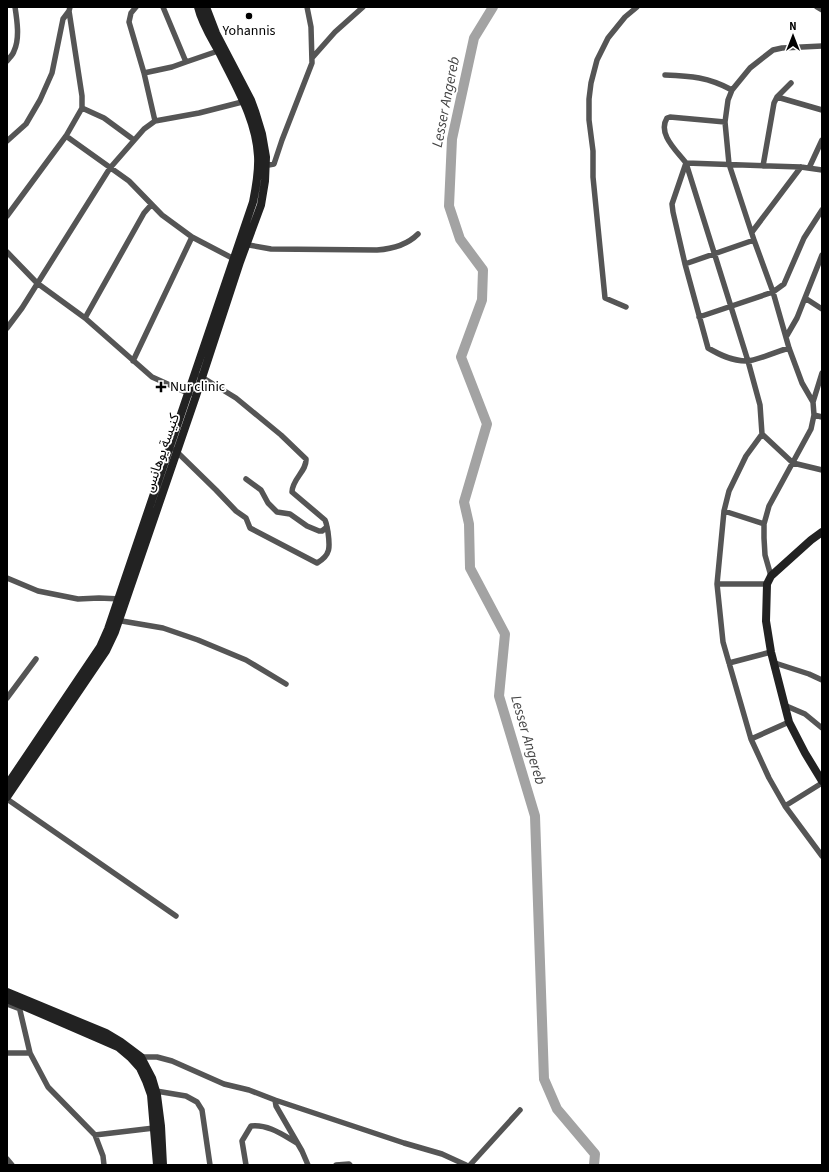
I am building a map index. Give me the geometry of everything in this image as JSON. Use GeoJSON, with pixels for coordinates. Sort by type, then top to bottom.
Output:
{"type":"FeatureCollection","features":[{"type":"Feature","properties":{"kind":"street"},"geometry":{"type":"LineString","coordinates":[[7,61],[15,50],[17,36],[15,7]]}},
{"type":"Feature","properties":{"kind":"street"},"geometry":{"type":"LineString","coordinates":[[136,7],[131,13],[129,22],[144,73],[154,121]]}},
{"type":"Feature","properties":{"kind":"street"},"geometry":{"type":"LineString","coordinates":[[163,7],[186,62]]}},
{"type":"Feature","properties":{"kind":"street"},"geometry":{"type":"LineString","coordinates":[[198,7],[218,51],[247,101]]}},
{"type":"Feature","properties":{"kind":"street"},"geometry":{"type":"LineString","coordinates":[[192,395],[195,373],[242,243],[253,202],[257,179],[262,165],[247,101],[216,33],[206,7]]}},
{"type":"Feature","properties":{"kind":"street"},"geometry":{"type":"LineString","coordinates":[[262,165],[274,164],[312,64],[311,27],[307,7]]}},
{"type":"Feature","properties":{"kind":"street"},"geometry":{"type":"LineString","coordinates":[[312,58],[335,32],[363,7]]}},
{"type":"Feature","properties":{"kind":"street"},"geometry":{"type":"LineString","coordinates":[[626,307],[605,298],[593,150],[589,120],[589,99],[591,83],[597,60],[608,38],[625,17],[637,7]]}},
{"type":"Feature","properties":{"kind":"street"},"geometry":{"type":"LineString","coordinates":[[818,7],[822,10]]}},
{"type":"Feature","properties":{"kind":"street"},"geometry":{"type":"LineString","coordinates":[[7,216],[66,136],[82,108],[82,96],[69,9]]}},
{"type":"Feature","properties":{"kind":"street"},"geometry":{"type":"LineString","coordinates":[[7,141],[26,124],[43,93],[52,73],[63,19],[69,9]]}},
{"type":"Feature","properties":{"kind":"street"},"geometry":{"type":"LineString","coordinates":[[785,806],[822,782],[789,722],[771,652],[766,621],[769,580],[765,555],[764,524],[769,506],[810,429],[814,415],[812,402],[802,383],[789,348],[773,292],[729,164],[726,122],[728,100],[732,90],[750,68],[773,50],[782,48],[822,46]]}},
{"type":"Feature","properties":{"kind":"street"},"geometry":{"type":"LineString","coordinates":[[144,73],[172,67],[218,51]]}},
{"type":"Feature","properties":{"kind":"street"},"geometry":{"type":"LineString","coordinates":[[665,75],[690,76],[717,82],[732,90]]}},
{"type":"Feature","properties":{"kind":"street"},"geometry":{"type":"LineString","coordinates":[[763,166],[774,103],[777,97],[791,83]]}},
{"type":"Feature","properties":{"kind":"street"},"geometry":{"type":"LineString","coordinates":[[777,97],[822,110]]}},
{"type":"Feature","properties":{"kind":"street"},"geometry":{"type":"LineString","coordinates":[[7,328],[110,168],[144,129],[154,121],[199,113],[247,101]]}},
{"type":"Feature","properties":{"kind":"street"},"geometry":{"type":"LineString","coordinates":[[82,108],[104,118],[134,140]]}},
{"type":"Feature","properties":{"kind":"street"},"geometry":{"type":"LineString","coordinates":[[726,122],[676,117],[667,118],[664,126],[667,138],[686,163],[748,361],[760,405],[762,434],[746,456],[729,491],[724,511],[717,584],[723,642],[751,739],[769,778],[785,806],[822,856]]}},
{"type":"Feature","properties":{"kind":"street"},"geometry":{"type":"LineString","coordinates":[[66,136],[129,181],[162,215],[192,237],[236,260]]}},
{"type":"Feature","properties":{"kind":"street"},"geometry":{"type":"LineString","coordinates":[[809,168],[822,140]]}},
{"type":"Feature","properties":{"kind":"street"},"geometry":{"type":"LineString","coordinates":[[686,163],[801,167],[822,170]]}},
{"type":"Feature","properties":{"kind":"street"},"geometry":{"type":"LineString","coordinates":[[686,163],[672,204],[685,264],[708,348],[719,355],[732,360],[748,361],[789,348]]}},
{"type":"Feature","properties":{"kind":"street"},"geometry":{"type":"LineString","coordinates":[[752,232],[801,167]]}},
{"type":"Feature","properties":{"kind":"street"},"geometry":{"type":"LineString","coordinates":[[86,318],[144,213],[151,205]]}},
{"type":"Feature","properties":{"kind":"street"},"geometry":{"type":"LineString","coordinates":[[699,317],[773,292],[784,284],[804,238],[822,210]]}},
{"type":"Feature","properties":{"kind":"street"},"geometry":{"type":"LineString","coordinates":[[242,243],[271,249],[377,250],[390,249],[398,246],[414,238],[418,234]]}},
{"type":"Feature","properties":{"kind":"street"},"geometry":{"type":"LineString","coordinates":[[133,360],[192,237]]}},
{"type":"Feature","properties":{"kind":"street"},"geometry":{"type":"LineString","coordinates":[[685,264],[754,240]]}},
{"type":"Feature","properties":{"kind":"street"},"geometry":{"type":"LineString","coordinates":[[7,252],[37,283],[86,318],[152,377],[192,395]]}},
{"type":"Feature","properties":{"kind":"street"},"geometry":{"type":"LineString","coordinates":[[786,337],[797,318],[822,255]]}},
{"type":"Feature","properties":{"kind":"street"},"geometry":{"type":"LineString","coordinates":[[176,916],[7,798],[106,651],[115,620],[173,449],[192,395],[202,377],[236,260]]}},
{"type":"Feature","properties":{"kind":"street"},"geometry":{"type":"LineString","coordinates":[[805,298],[822,309]]}},
{"type":"Feature","properties":{"kind":"street"},"geometry":{"type":"LineString","coordinates":[[173,449],[236,511],[246,518],[250,528],[317,563],[324,559],[330,545],[325,520],[292,492],[294,482],[306,463],[306,459],[281,435],[236,398],[195,373]]}},
{"type":"Feature","properties":{"kind":"street"},"geometry":{"type":"LineString","coordinates":[[812,402],[822,373]]}},
{"type":"Feature","properties":{"kind":"street"},"geometry":{"type":"LineString","coordinates":[[814,415],[822,417]]}},
{"type":"Feature","properties":{"kind":"street"},"geometry":{"type":"LineString","coordinates":[[762,434],[793,462],[822,470]]}},
{"type":"Feature","properties":{"kind":"street"},"geometry":{"type":"LineString","coordinates":[[246,478],[261,490],[268,503],[277,512],[290,514],[307,526],[319,531],[322,531],[327,527]]}},
{"type":"Feature","properties":{"kind":"street"},"geometry":{"type":"LineString","coordinates":[[724,511],[764,524]]}},
{"type":"Feature","properties":{"kind":"street"},"geometry":{"type":"LineString","coordinates":[[717,584],[769,580],[811,540],[822,532]]}},
{"type":"Feature","properties":{"kind":"street"},"geometry":{"type":"LineString","coordinates":[[7,578],[38,591],[71,597],[122,599]]}},
{"type":"Feature","properties":{"kind":"street"},"geometry":{"type":"LineString","coordinates":[[115,620],[163,628],[191,638],[246,660],[286,684]]}},
{"type":"Feature","properties":{"kind":"street"},"geometry":{"type":"LineString","coordinates":[[7,785],[100,647],[115,620]]}},
{"type":"Feature","properties":{"kind":"street"},"geometry":{"type":"LineString","coordinates":[[729,663],[771,652]]}},
{"type":"Feature","properties":{"kind":"street"},"geometry":{"type":"LineString","coordinates":[[7,698],[36,659]]}},
{"type":"Feature","properties":{"kind":"street"},"geometry":{"type":"LineString","coordinates":[[775,663],[809,674],[822,680]]}},
{"type":"Feature","properties":{"kind":"street"},"geometry":{"type":"LineString","coordinates":[[784,705],[805,714],[822,728]]}},
{"type":"Feature","properties":{"kind":"street"},"geometry":{"type":"LineString","coordinates":[[751,739],[789,722]]}},
{"type":"Feature","properties":{"kind":"street"},"geometry":{"type":"LineString","coordinates":[[7,992],[18,1003],[118,1048],[131,1058],[140,1068],[151,1095],[157,1165]]}},
{"type":"Feature","properties":{"kind":"street"},"geometry":{"type":"LineString","coordinates":[[7,999],[106,1033],[141,1057],[152,1078],[156,1091],[161,1126],[164,1165]]}},
{"type":"Feature","properties":{"kind":"street"},"geometry":{"type":"LineString","coordinates":[[7,1004],[18,1003]]}},
{"type":"Feature","properties":{"kind":"street"},"geometry":{"type":"LineString","coordinates":[[18,1003],[30,1053],[48,1087],[95,1135],[103,1156],[104,1165]]}},
{"type":"Feature","properties":{"kind":"street"},"geometry":{"type":"LineString","coordinates":[[7,1053],[30,1053]]}},
{"type":"Feature","properties":{"kind":"street"},"geometry":{"type":"LineString","coordinates":[[141,1057],[157,1057],[172,1061],[224,1084],[249,1090],[404,1143],[442,1154],[466,1165]]}},
{"type":"Feature","properties":{"kind":"street"},"geometry":{"type":"LineString","coordinates":[[156,1091],[186,1096],[197,1102],[202,1110],[210,1165]]}},
{"type":"Feature","properties":{"kind":"street"},"geometry":{"type":"LineString","coordinates":[[275,1100],[276,1106],[308,1165]]}},
{"type":"Feature","properties":{"kind":"street"},"geometry":{"type":"LineString","coordinates":[[470,1165],[520,1110]]}},
{"type":"Feature","properties":{"kind":"street"},"geometry":{"type":"LineString","coordinates":[[246,1165],[242,1141],[251,1126],[266,1127],[297,1143]]}},
{"type":"Feature","properties":{"kind":"street"},"geometry":{"type":"LineString","coordinates":[[95,1135],[154,1128]]}},
{"type":"Feature","properties":{"kind":"street"},"geometry":{"type":"LineString","coordinates":[[7,1159],[12,1165]]}},
{"type":"Feature","properties":{"kind":"street"},"geometry":{"type":"LineString","coordinates":[[336,1165],[350,1165]]}},
{"type":"Feature","properties":{"kind":"waterway","name":"Lesser Angereb"},"geometry":{"type":"LineString","coordinates":[[493,7],[474,38],[452,139],[449,206],[460,239],[483,270],[482,300],[461,357],[487,424],[464,502],[469,524],[470,568],[505,634],[499,696],[535,816],[544,1079],[557,1109],[595,1154],[594,1165]]}},
{"type":"Feature","properties":{"kind":"place","name":"Yohannis"},"geometry":{"type":"Point","coordinates":[249,16]}},
{"type":"Feature","properties":{"kind":"place","name":"Nur clinic"},"geometry":{"type":"Point","coordinates":[161,387]}}]}
